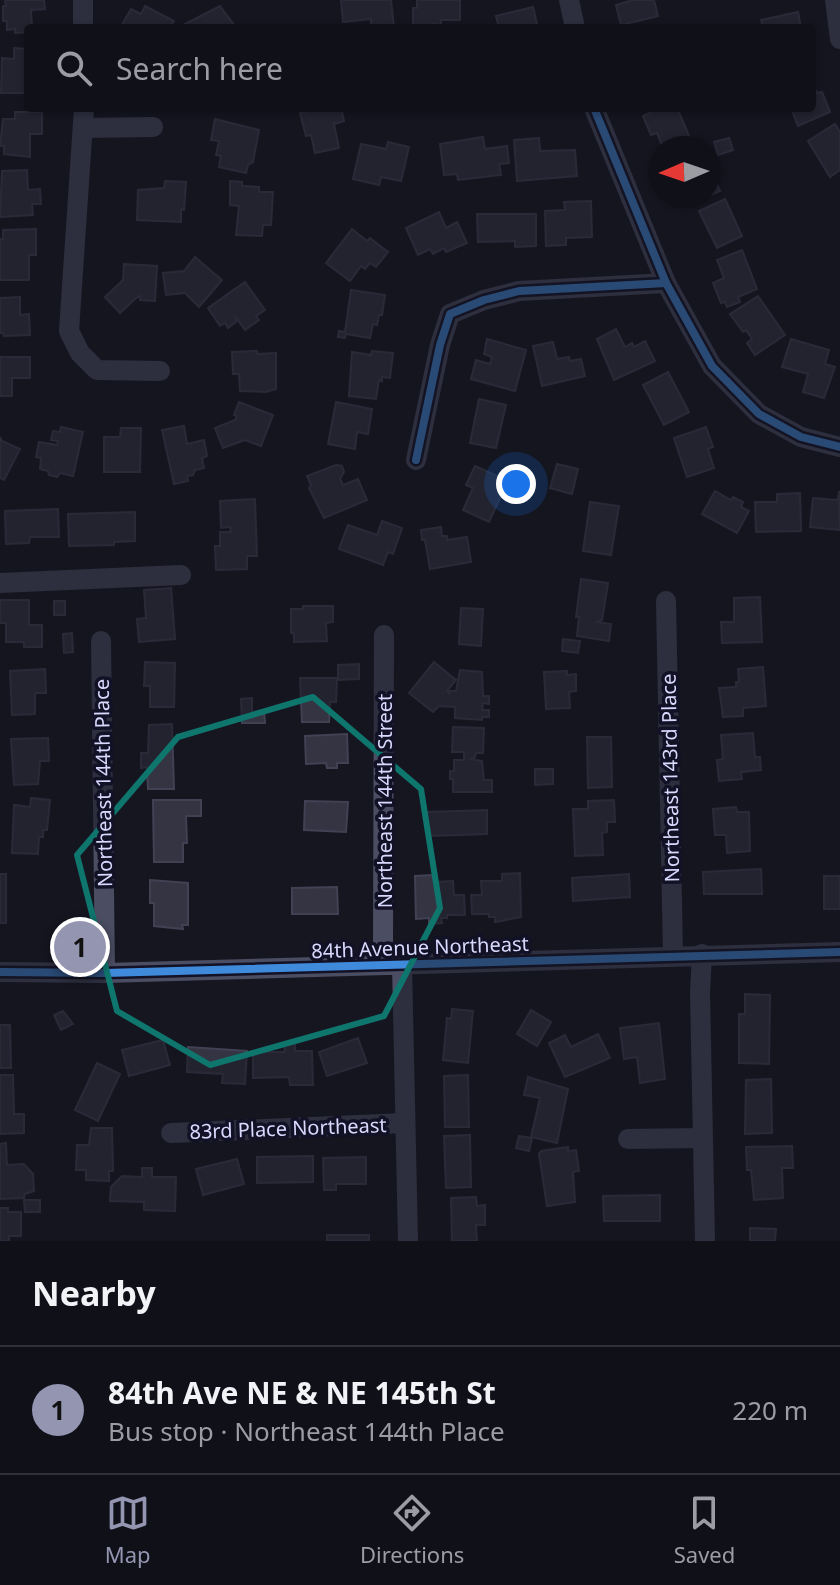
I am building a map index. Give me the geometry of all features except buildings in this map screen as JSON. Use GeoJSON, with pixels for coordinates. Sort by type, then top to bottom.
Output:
{"type":"FeatureCollection","features":[{"type":"Feature","properties":{"kind":"street"},"geometry":{"type":"LineString","coordinates":[[83,0],[83,24]]}},
{"type":"Feature","properties":{"kind":"street"},"geometry":{"type":"LineString","coordinates":[[569,0],[574,24]]}},
{"type":"Feature","properties":{"kind":"street"},"geometry":{"type":"LineString","coordinates":[[835,0],[840,39]]}},
{"type":"Feature","properties":{"kind":"street"},"geometry":{"type":"LineString","coordinates":[[596,112],[666,283],[712,366],[759,414],[801,437],[840,447]]}},
{"type":"Feature","properties":{"kind":"street"},"geometry":{"type":"LineString","coordinates":[[153,127],[84,118],[69,331],[80,353],[97,370],[160,371]]}},
{"type":"Feature","properties":{"kind":"street"},"geometry":{"type":"LineString","coordinates":[[416,460],[440,345],[450,314],[484,300],[519,291],[666,283]]}},
{"type":"Feature","properties":{"kind":"street"},"geometry":{"type":"LineString","coordinates":[[0,583],[181,575]]}},
{"type":"Feature","properties":{"kind":"street","name":"Northeast 143rd Place"},"geometry":{"type":"LineString","coordinates":[[666,601],[673,955]]}},
{"type":"Feature","properties":{"kind":"street","name":"Northeast 144th Street"},"geometry":{"type":"LineString","coordinates":[[384,635],[383,942],[396,965],[408,1241]]}},
{"type":"Feature","properties":{"kind":"street","name":"Northeast 144th Place"},"geometry":{"type":"LineString","coordinates":[[101,641],[105,973]]}},
{"type":"Feature","properties":{"kind":"street","name":"84th Avenue Northeast"},"geometry":{"type":"LineString","coordinates":[[0,972],[105,973],[840,952]]}},
{"type":"Feature","properties":{"kind":"street"},"geometry":{"type":"LineString","coordinates":[[702,954],[705,1241]]}},
{"type":"Feature","properties":{"kind":"street","name":"83rd Place Northeast"},"geometry":{"type":"LineString","coordinates":[[171,1133],[405,1123]]}},
{"type":"Feature","properties":{"kind":"street"},"geometry":{"type":"LineString","coordinates":[[628,1139],[702,1138]]}},
{"type":"Feature","properties":{"kind":"highlighted area"},"geometry":{"type":"Polygon","coordinates":[[[313,697],[421,789],[440,908],[384,1016],[210,1065],[117,1011],[77,855],[178,737],[313,697]]]}},
{"type":"Feature","properties":{"kind":"cycle path"},"geometry":{"type":"LineString","coordinates":[[596,112],[666,283],[712,366],[759,414],[801,437],[840,447]]}},
{"type":"Feature","properties":{"kind":"cycle path"},"geometry":{"type":"LineString","coordinates":[[416,460],[440,345],[450,314],[484,300],[519,291],[666,283]]}},
{"type":"Feature","properties":{"kind":"cycle path"},"geometry":{"type":"LineString","coordinates":[[0,972],[105,973],[840,952]]}},
{"type":"Feature","properties":{"kind":"place","name":"84th Ave NE & NE 145th St"},"geometry":{"type":"Point","coordinates":[80,947]}}]}
